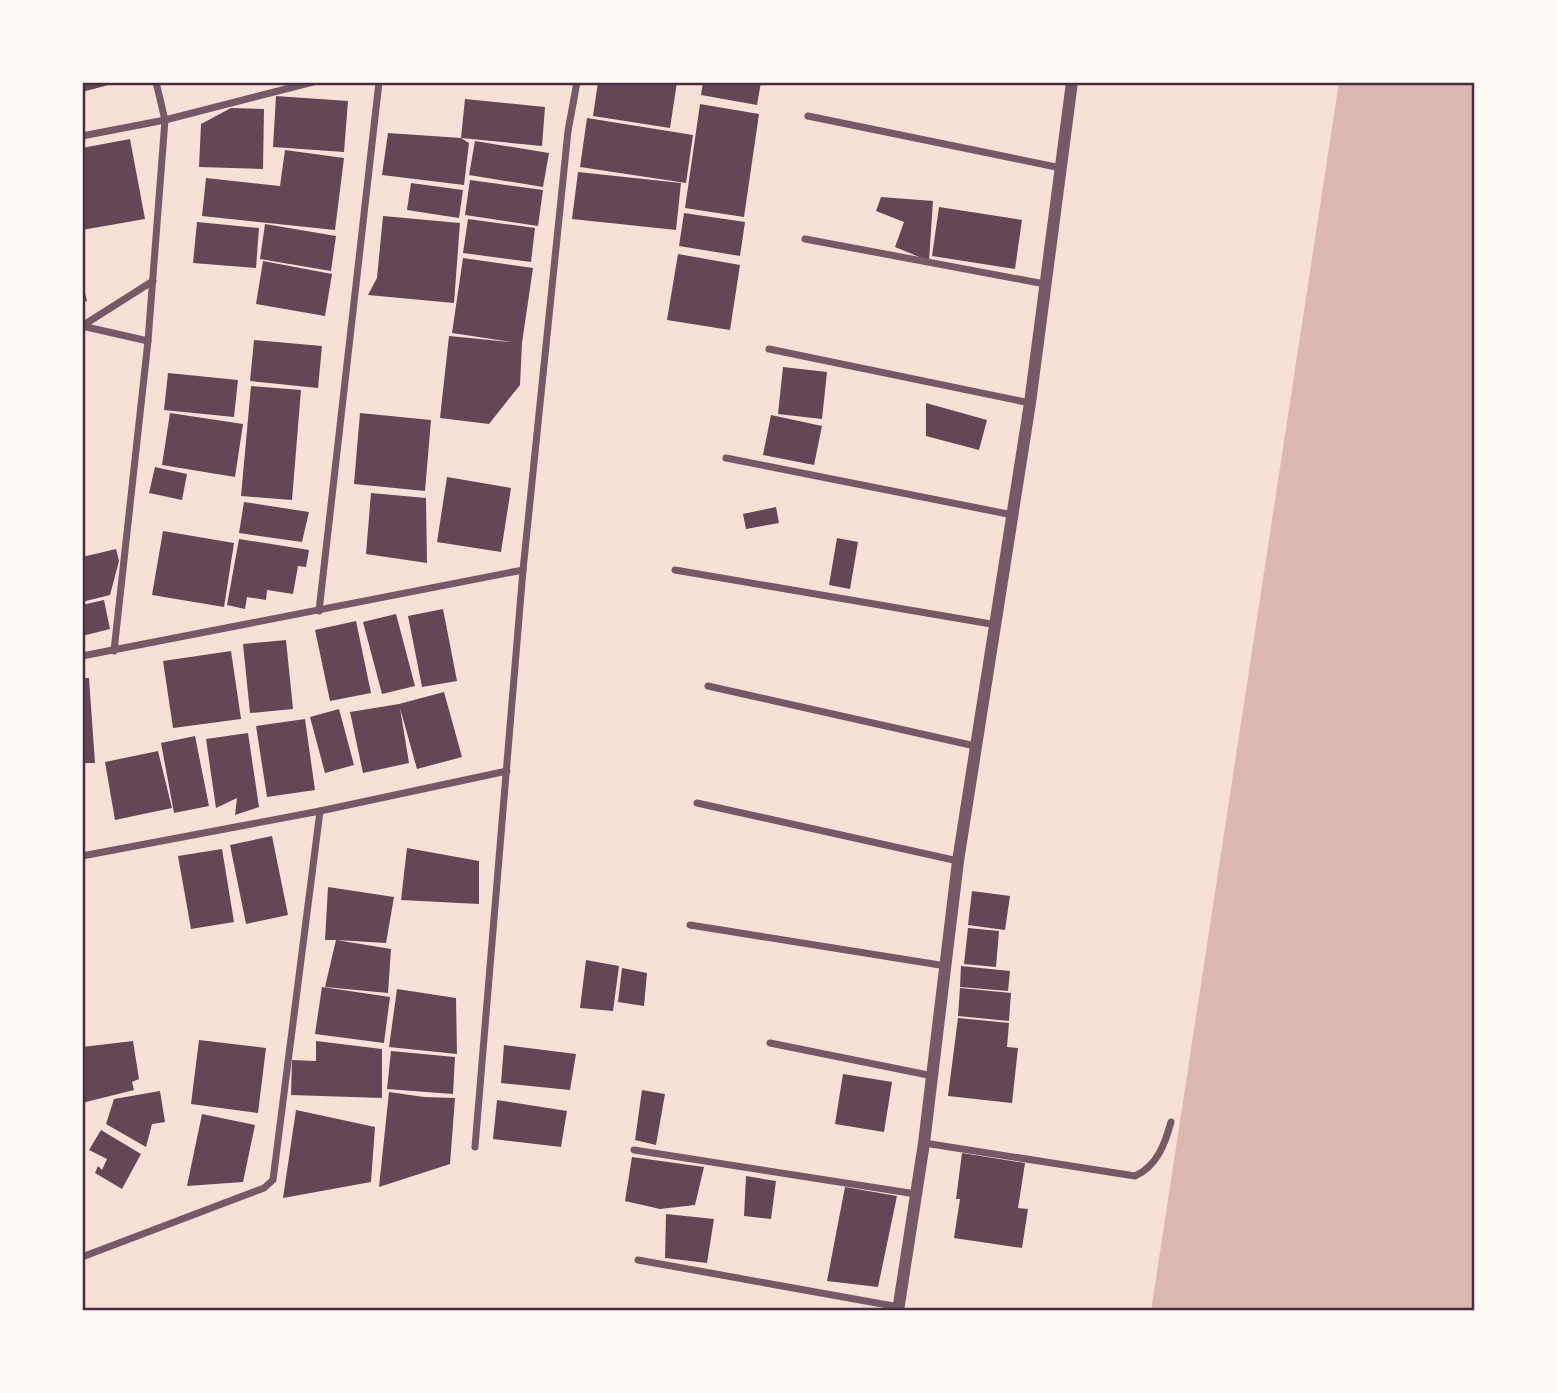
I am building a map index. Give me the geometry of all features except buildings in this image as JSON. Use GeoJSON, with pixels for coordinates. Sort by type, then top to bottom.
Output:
{"type":"FeatureCollection","features":[{"type":"Feature","properties":{"kind":"street"},"geometry":{"type":"LineString","coordinates":[[114,651],[148,341],[165,120],[156,82]]}},
{"type":"Feature","properties":{"kind":"street"},"geometry":{"type":"LineString","coordinates":[[82,136],[165,120],[313,82]]}},
{"type":"Feature","properties":{"kind":"street"},"geometry":{"type":"LineString","coordinates":[[319,611],[379,82]]}},
{"type":"Feature","properties":{"kind":"street"},"geometry":{"type":"LineString","coordinates":[[475,1147],[523,570],[568,131],[577,82]]}},
{"type":"Feature","properties":{"kind":"street"},"geometry":{"type":"LineString","coordinates":[[638,1260],[898,1309],[933,1076],[958,861],[1030,403],[1072,82]]}},
{"type":"Feature","properties":{"kind":"street"},"geometry":{"type":"LineString","coordinates":[[808,116],[1062,168]]}},
{"type":"Feature","properties":{"kind":"street"},"geometry":{"type":"LineString","coordinates":[[805,239],[1045,284]]}},
{"type":"Feature","properties":{"kind":"street"},"geometry":{"type":"LineString","coordinates":[[82,326],[153,281]]}},
{"type":"Feature","properties":{"kind":"street"},"geometry":{"type":"LineString","coordinates":[[82,326],[148,341]]}},
{"type":"Feature","properties":{"kind":"street"},"geometry":{"type":"LineString","coordinates":[[769,349],[1030,403]]}},
{"type":"Feature","properties":{"kind":"street"},"geometry":{"type":"LineString","coordinates":[[726,458],[1013,515]]}},
{"type":"Feature","properties":{"kind":"street"},"geometry":{"type":"LineString","coordinates":[[82,656],[523,570]]}},
{"type":"Feature","properties":{"kind":"street"},"geometry":{"type":"LineString","coordinates":[[675,570],[997,625]]}},
{"type":"Feature","properties":{"kind":"street"},"geometry":{"type":"LineString","coordinates":[[708,686],[975,746]]}},
{"type":"Feature","properties":{"kind":"street"},"geometry":{"type":"LineString","coordinates":[[82,856],[320,811],[507,771]]}},
{"type":"Feature","properties":{"kind":"street"},"geometry":{"type":"LineString","coordinates":[[697,803],[958,861]]}},
{"type":"Feature","properties":{"kind":"street"},"geometry":{"type":"LineString","coordinates":[[82,1257],[264,1188],[273,1180],[320,811]]}},
{"type":"Feature","properties":{"kind":"street"},"geometry":{"type":"LineString","coordinates":[[690,925],[946,966]]}},
{"type":"Feature","properties":{"kind":"street"},"geometry":{"type":"LineString","coordinates":[[770,1043],[933,1076]]}},
{"type":"Feature","properties":{"kind":"street"},"geometry":{"type":"LineString","coordinates":[[924,1143],[1135,1176],[1158,1156],[1171,1122]]}},
{"type":"Feature","properties":{"kind":"street"},"geometry":{"type":"LineString","coordinates":[[635,1150],[917,1194]]}},
{"type":"Feature","properties":{"kind":"shaded area"},"geometry":{"type":"Polygon","coordinates":[[[1339,82],[1475,82],[1475,1311],[1151,1311],[1339,82]]]}}]}
